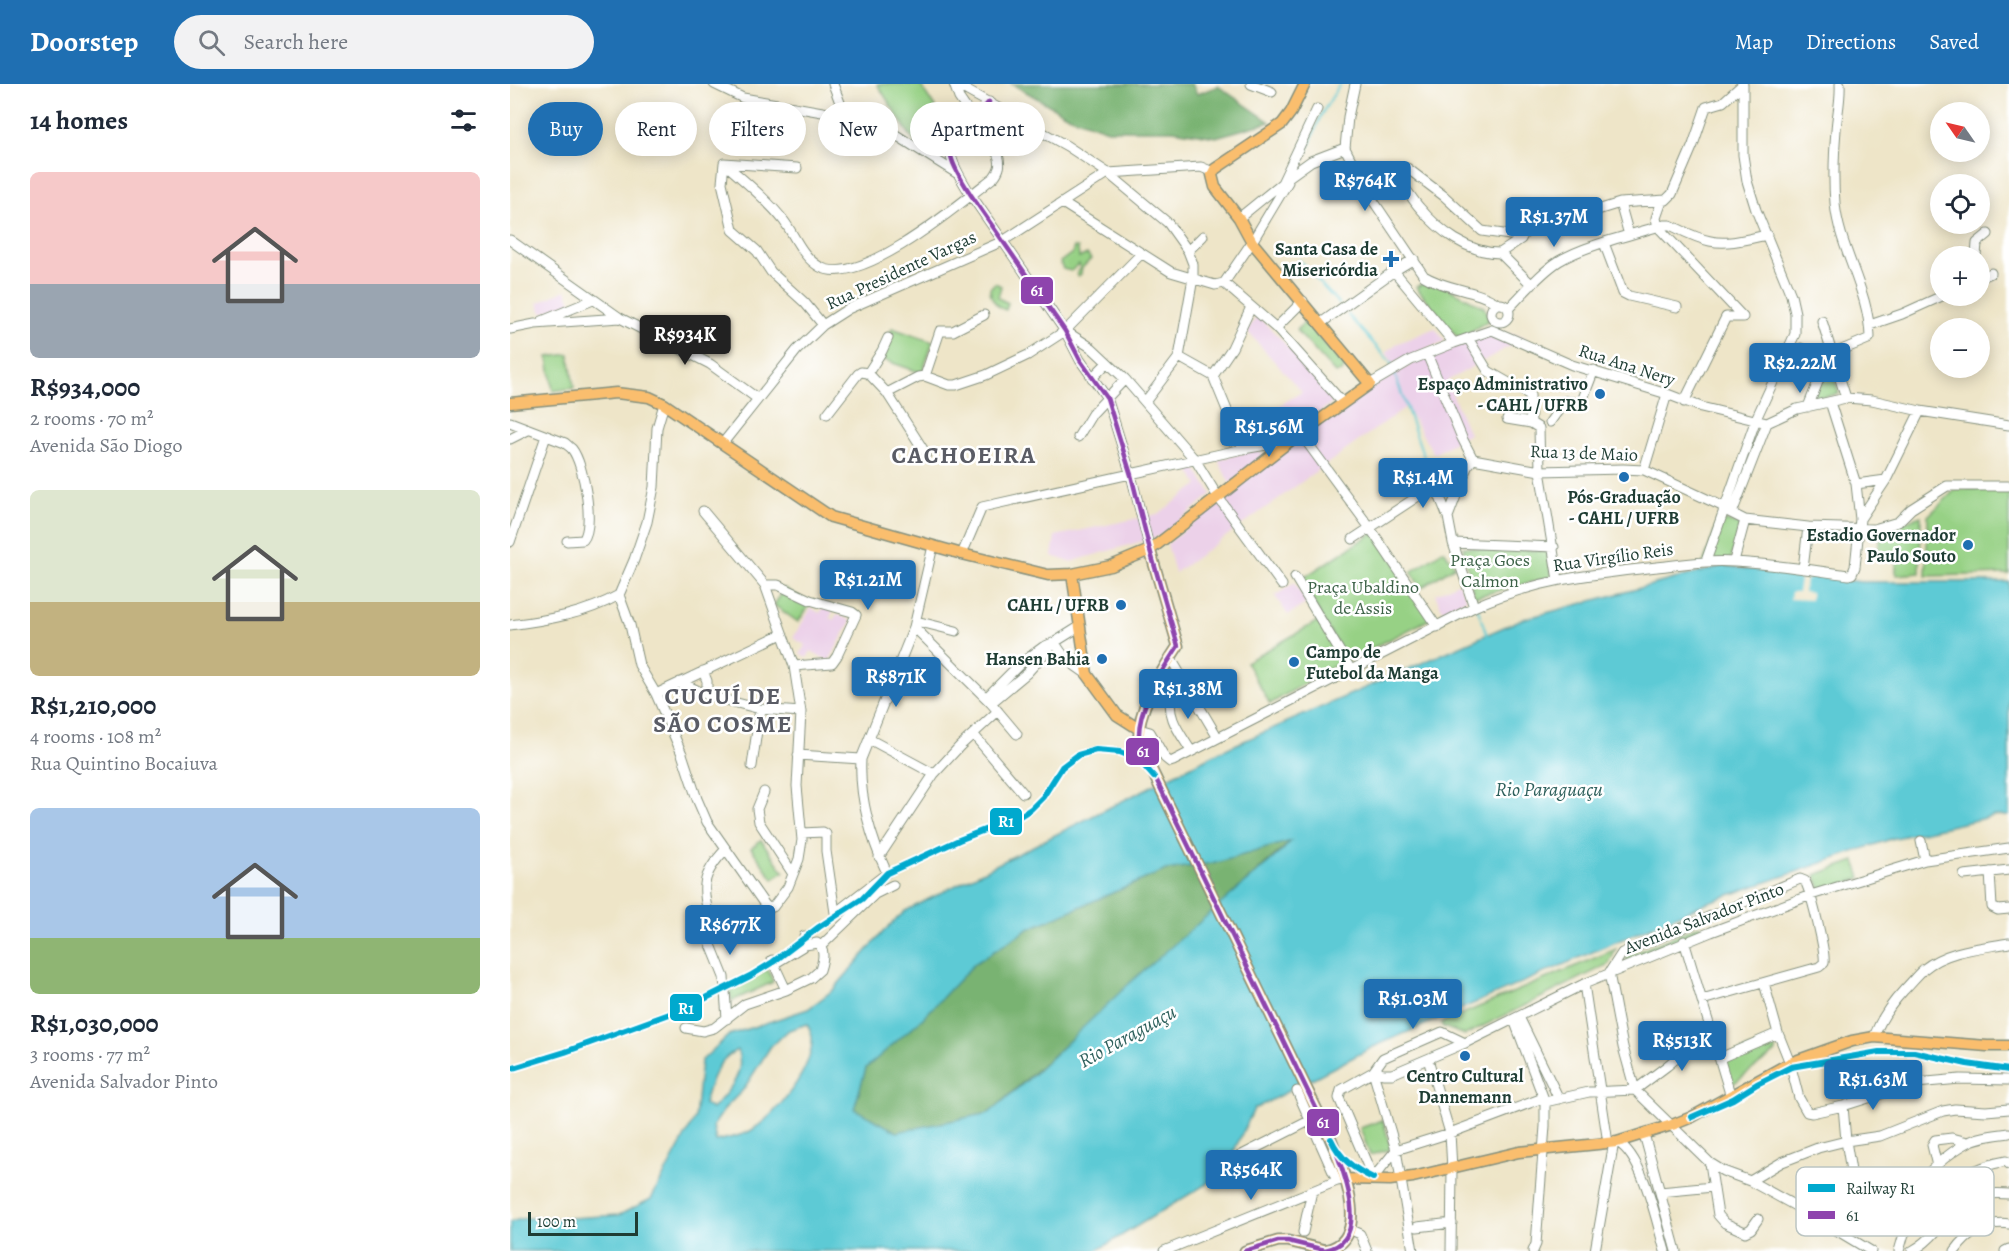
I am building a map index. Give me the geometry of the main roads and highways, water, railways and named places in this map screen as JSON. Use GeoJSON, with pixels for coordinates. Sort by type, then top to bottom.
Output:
{"type":"FeatureCollection","features":[{"type":"Feature","properties":{"kind":"main road"},"geometry":{"type":"LineString","coordinates":[[510,403],[616,393],[649,397],[664,404],[831,517],[962,554],[1048,575],[1072,574],[1111,566],[1149,550],[1290,441],[1370,384],[1322,323],[1252,242],[1239,218],[1212,180],[1213,172],[1282,124],[1291,112],[1305,84]]}},
{"type":"Feature","properties":{"kind":"main road"},"geometry":{"type":"LineString","coordinates":[[1149,550],[1178,646],[1151,692],[1139,729],[1140,746],[1331,1139],[1342,1180],[1351,1230],[1346,1239],[1332,1250],[1320,1250],[1288,1241],[1278,1241],[1245,1251]]}},
{"type":"Feature","properties":{"kind":"main road"},"geometry":{"type":"LineString","coordinates":[[1072,574],[1087,674],[1118,716],[1139,729]]}},
{"type":"Feature","properties":{"kind":"main road"},"geometry":{"type":"LineString","coordinates":[[1342,1180],[1401,1179],[1519,1152],[1613,1142],[1644,1134],[1692,1117],[1790,1063],[1852,1041],[1875,1037],[2009,1046]]}},
{"type":"Feature","properties":{"kind":"water","name":"Rio Paraguaçu"},"geometry":{"type":"Polygon","coordinates":[[[1723,566],[1862,582],[2009,582],[2009,816],[1994,816],[1891,839],[1706,903],[1373,1047],[1254,1109],[1223,1174],[1096,1251],[510,1251],[510,1222],[525,1218],[555,1219],[619,1215],[651,1199],[695,1118],[701,1061],[729,1035],[808,1009],[833,990],[884,931],[905,911],[1221,751],[1520,620],[1723,566]],[[1291,841],[1219,862],[1166,870],[1028,929],[974,964],[923,1018],[866,1068],[854,1109],[897,1132],[989,1113],[1033,1075],[1135,978],[1291,841]],[[807,1024],[789,1030],[771,1046],[743,1090],[726,1107],[713,1126],[716,1141],[752,1130],[772,1113],[792,1089],[807,1062],[812,1037],[807,1024]],[[737,1050],[730,1054],[715,1072],[709,1088],[704,1104],[712,1109],[729,1089],[737,1075],[739,1058],[737,1050]]]}},
{"type":"Feature","properties":{"kind":"waterway"},"geometry":{"type":"LineString","coordinates":[[1307,151],[1321,115],[1340,84]]}},
{"type":"Feature","properties":{"kind":"waterway"},"geometry":{"type":"LineString","coordinates":[[1299,260],[1339,304]]}},
{"type":"Feature","properties":{"kind":"waterway"},"geometry":{"type":"LineString","coordinates":[[1348,315],[1391,363],[1392,367]]}},
{"type":"Feature","properties":{"kind":"waterway"},"geometry":{"type":"LineString","coordinates":[[1394,372],[1433,483]]}},
{"type":"Feature","properties":{"kind":"waterway"},"geometry":{"type":"LineString","coordinates":[[1477,607],[1487,635]]}},
{"type":"Feature","properties":{"kind":"rail line","name":"R1"},"geometry":{"type":"LineString","coordinates":[[510,1069],[565,1052],[686,1008],[750,976],[862,899],[887,873],[959,840],[1020,816],[1031,809],[1043,797],[1062,767],[1078,755],[1096,750],[1120,752],[1139,760],[1154,777]]}},
{"type":"Feature","properties":{"kind":"rail line","name":"R1"},"geometry":{"type":"LineString","coordinates":[[1692,1117],[1733,1099],[1791,1067],[1879,1052],[1914,1052],[1967,1064],[2009,1070]]}},
{"type":"Feature","properties":{"kind":"rail line","name":"R1"},"geometry":{"type":"LineString","coordinates":[[1331,1139],[1348,1163],[1373,1178]]}},
{"type":"Feature","properties":{"kind":"place","name":"Santa Casa de Misericórdia"},"geometry":{"type":"Point","coordinates":[1391,259]}},
{"type":"Feature","properties":{"kind":"place","name":"Espaço Administrativo - CAHL / UFRB"},"geometry":{"type":"Point","coordinates":[1600,394]}},
{"type":"Feature","properties":{"kind":"place","name":"Pós-Graduação - CAHL / UFRB"},"geometry":{"type":"Point","coordinates":[1624,477]}},
{"type":"Feature","properties":{"kind":"place","name":"Estadio Governador Paulo Souto"},"geometry":{"type":"Point","coordinates":[1968,545]}},
{"type":"Feature","properties":{"kind":"place","name":"CAHL / UFRB"},"geometry":{"type":"Point","coordinates":[1121,605]}},
{"type":"Feature","properties":{"kind":"place","name":"Hansen Bahia"},"geometry":{"type":"Point","coordinates":[1102,659]}},
{"type":"Feature","properties":{"kind":"place","name":"Campo de Futebol da Manga"},"geometry":{"type":"Point","coordinates":[1294,662]}},
{"type":"Feature","properties":{"kind":"place","name":"Centro Cultural Dannemann"},"geometry":{"type":"Point","coordinates":[1465,1056]}},
{"type":"Feature","properties":{"kind":"district","name":"CACHOEIRA"},"geometry":{"type":"Point","coordinates":[964,455]}},
{"type":"Feature","properties":{"kind":"district","name":"CUCUÍ DE SÃO COSME"},"geometry":{"type":"Point","coordinates":[723,710]}},
{"type":"Feature","properties":{"kind":"park label","name":"Praça Goes Calmon"},"geometry":{"type":"Point","coordinates":[1490,570]}},
{"type":"Feature","properties":{"kind":"park label","name":"Praça Ubaldino de Assis"},"geometry":{"type":"Point","coordinates":[1363,597]}}]}
